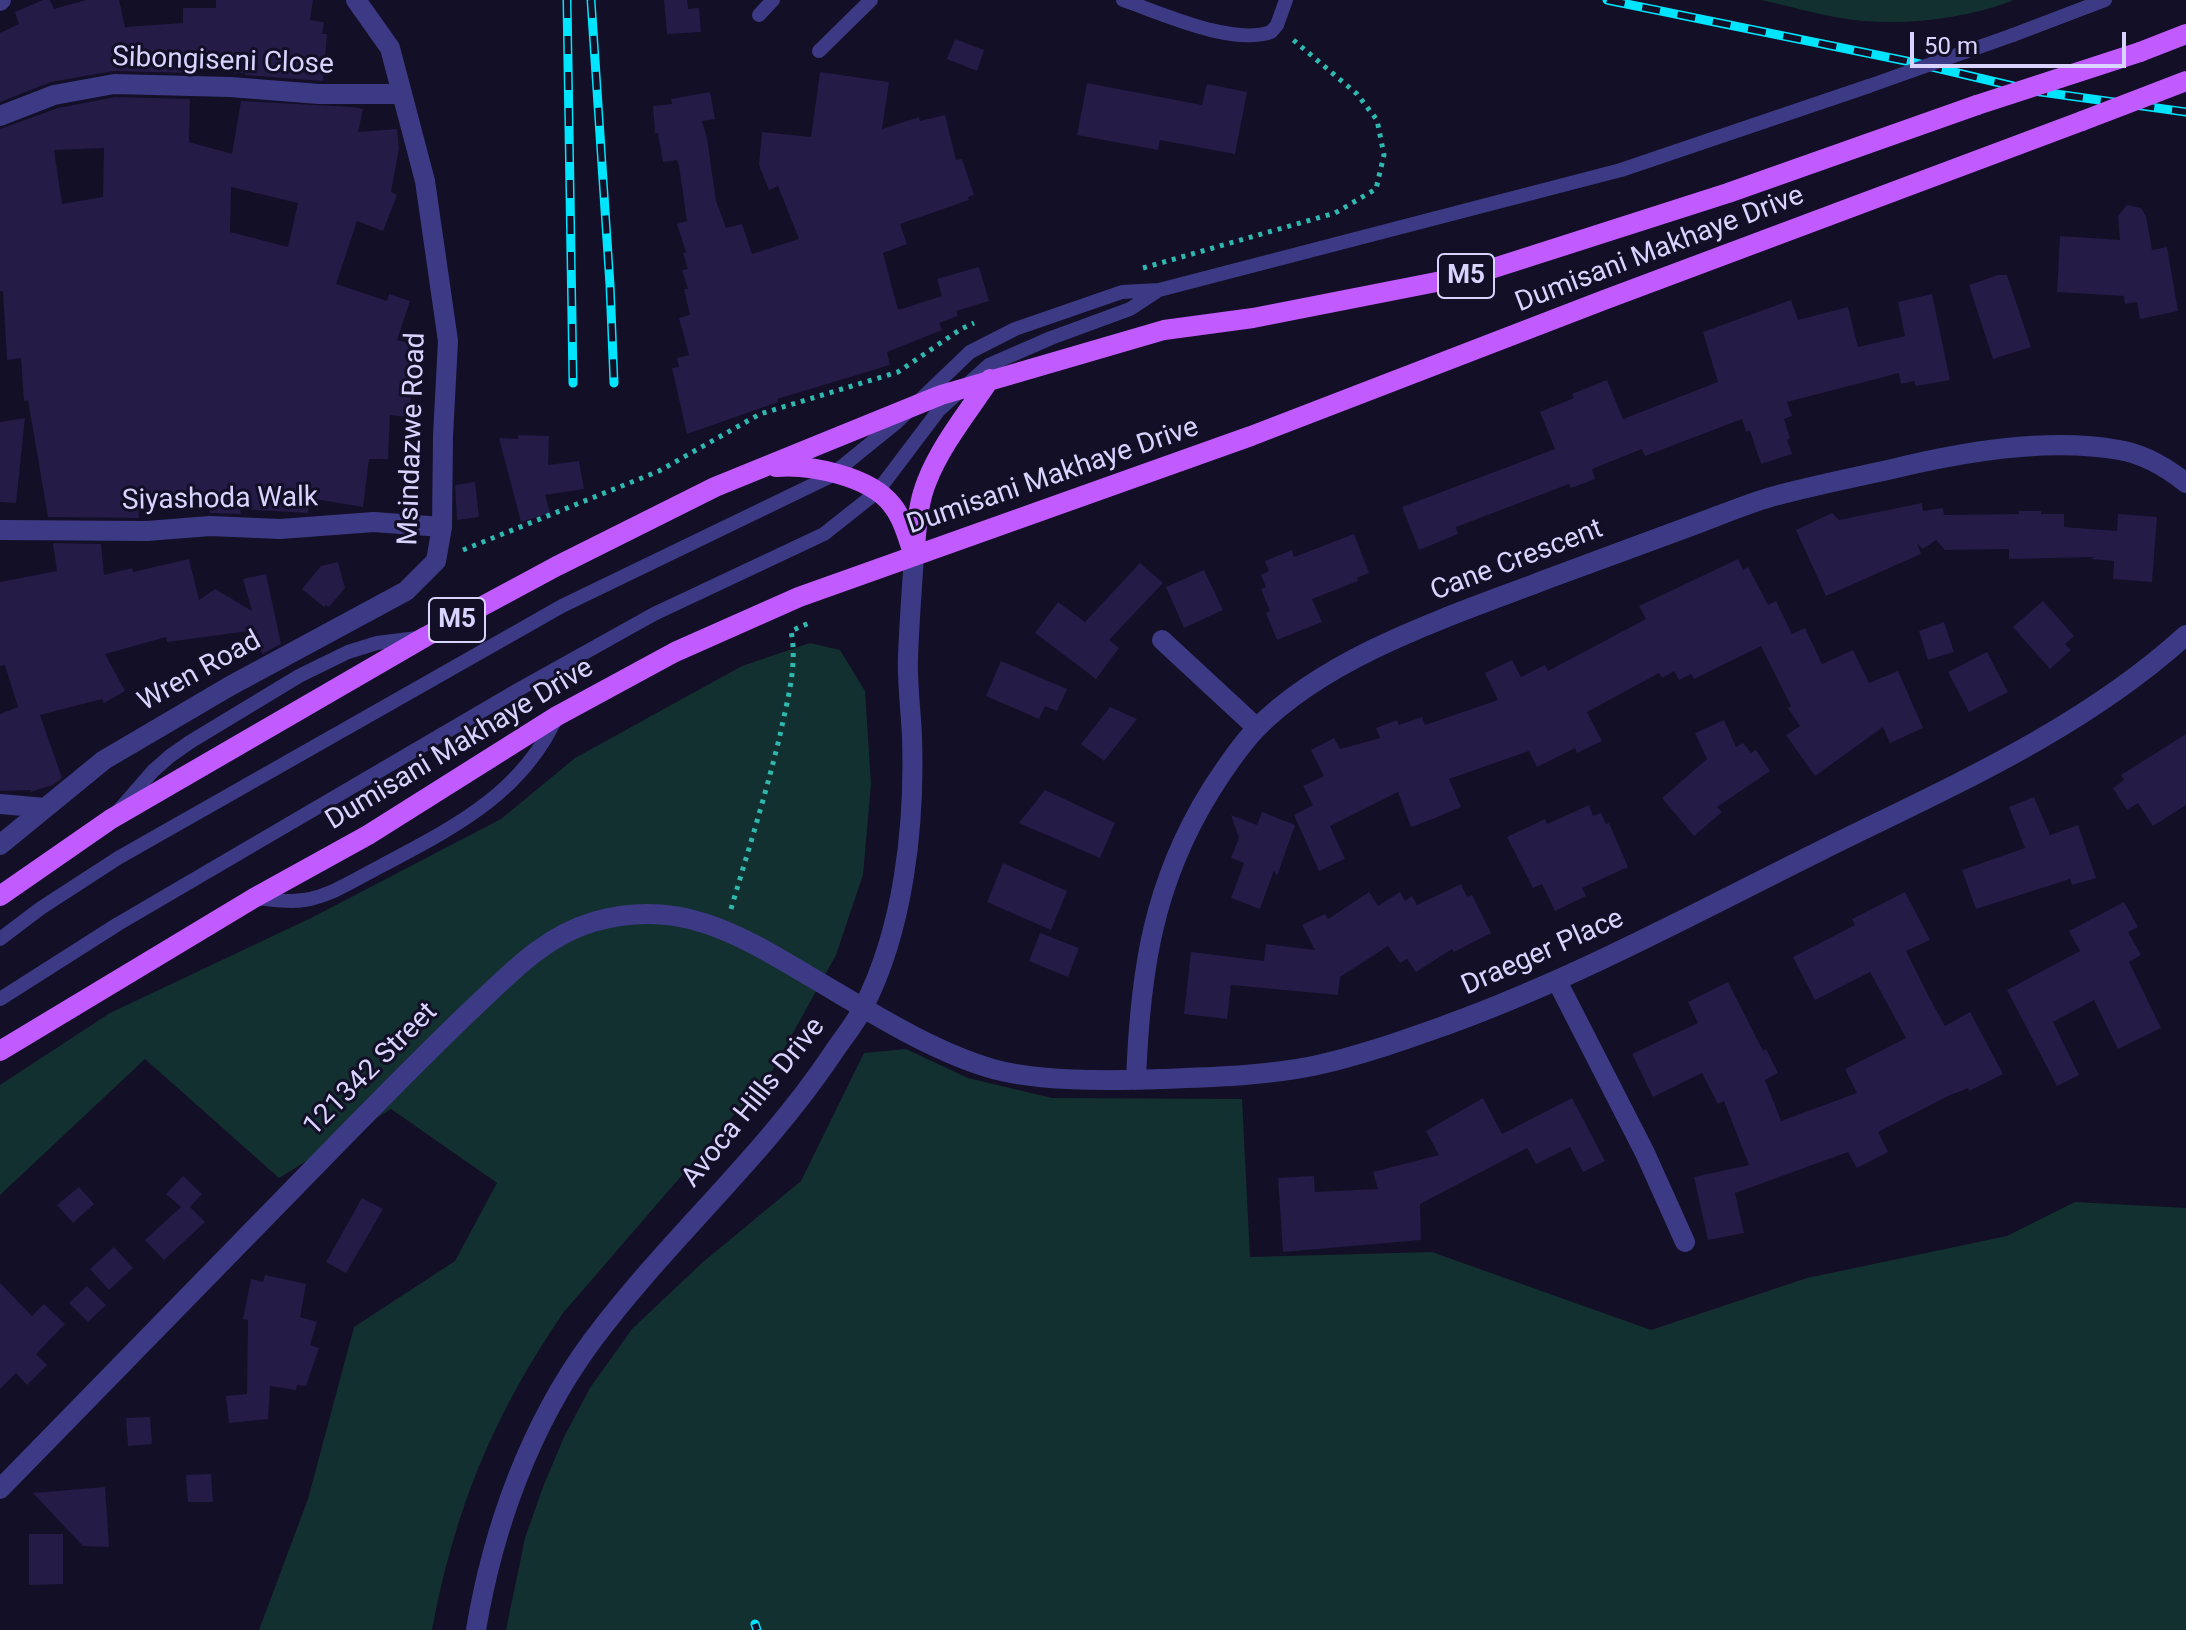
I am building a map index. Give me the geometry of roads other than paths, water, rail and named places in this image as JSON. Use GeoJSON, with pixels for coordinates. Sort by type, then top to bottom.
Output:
{"type":"FeatureCollection","features":[{"type":"Feature","properties":{"kind":"main road","name":"Dumisani Makhaye Drive"},"geometry":{"type":"LineString","coordinates":[[0,896],[111,819],[425,637],[672,508],[912,407],[990,379],[1164,330],[1253,318],[1472,275],[1728,193],[2186,34]]}},
{"type":"Feature","properties":{"kind":"main road","name":"Dumisani Makhaye Drive"},"geometry":{"type":"LineString","coordinates":[[0,1051],[254,898],[368,835],[557,716],[675,652],[738,622],[914,555],[1251,436],[2186,81]]}},
{"type":"Feature","properties":{"kind":"main road"},"geometry":{"type":"LineString","coordinates":[[914,555],[920,501],[927,481],[937,460],[990,379]]}},
{"type":"Feature","properties":{"kind":"main road"},"geometry":{"type":"LineString","coordinates":[[764,468],[794,466],[834,473],[877,492],[891,503],[914,555]]}},
{"type":"Feature","properties":{"kind":"street","name":"Msindazwe Road"},"geometry":{"type":"LineString","coordinates":[[356,0],[390,48],[425,181],[448,341],[442,527],[436,561]]}},
{"type":"Feature","properties":{"kind":"street","name":"Sibongiseni Close"},"geometry":{"type":"LineString","coordinates":[[0,116],[54,95],[114,84],[230,87],[319,94],[401,94]]}},
{"type":"Feature","properties":{"kind":"street","name":"Cane Crescent"},"geometry":{"type":"LineString","coordinates":[[1136,1080],[1139,1008],[1148,944],[1162,893],[1189,826],[1230,760],[1257,728],[1311,682],[1421,628],[1769,497],[1976,450],[2081,446],[2121,450],[2161,464],[2186,483]]}},
{"type":"Feature","properties":{"kind":"street","name":"Siyashoda Walk"},"geometry":{"type":"LineString","coordinates":[[0,530],[147,531],[210,526],[280,529],[374,522],[442,527]]}},
{"type":"Feature","properties":{"kind":"street","name":"Avoca Hills Drive"},"geometry":{"type":"LineString","coordinates":[[476,1630],[483,1586],[511,1492],[546,1414],[591,1342],[766,1141],[817,1077],[863,1008],[889,943],[903,884],[912,811],[912,738],[907,660],[914,555]]}},
{"type":"Feature","properties":{"kind":"street","name":"Wren Road"},"geometry":{"type":"LineString","coordinates":[[0,845],[104,760],[406,591],[436,561]]}},
{"type":"Feature","properties":{"kind":"street","name":"Draeger Place"},"geometry":{"type":"LineString","coordinates":[[863,1008],[945,1051],[996,1070],[1057,1077],[1136,1080],[1239,1076],[1311,1066],[1388,1046],[1557,981],[1992,766],[2088,710],[2186,635]]}},
{"type":"Feature","properties":{"kind":"street"},"geometry":{"type":"LineString","coordinates":[[1162,640],[1257,728]]}},
{"type":"Feature","properties":{"kind":"street"},"geometry":{"type":"LineString","coordinates":[[0,804],[45,808]]}},
{"type":"Feature","properties":{"kind":"street","name":"121342 Street"},"geometry":{"type":"LineString","coordinates":[[0,1489],[422,1057],[536,950],[560,935],[586,924],[628,915],[670,915],[725,928],[863,1008]]}},
{"type":"Feature","properties":{"kind":"street"},"geometry":{"type":"LineString","coordinates":[[1557,981],[1645,1153],[1685,1242]]}},
{"type":"Feature","properties":{"kind":"lane"},"geometry":{"type":"LineString","coordinates":[[759,15],[773,0]]}},
{"type":"Feature","properties":{"kind":"lane"},"geometry":{"type":"LineString","coordinates":[[819,51],[871,0]]}},
{"type":"Feature","properties":{"kind":"lane"},"geometry":{"type":"LineString","coordinates":[[1123,0],[1219,31],[1250,36],[1271,32],[1277,25],[1286,0]]}},
{"type":"Feature","properties":{"kind":"lane"},"geometry":{"type":"LineString","coordinates":[[0,939],[118,858],[562,606],[803,491],[834,473],[912,407],[970,352],[1015,329],[1122,292],[1159,290],[1621,170],[1869,86],[2105,0]]}},
{"type":"Feature","properties":{"kind":"lane"},"geometry":{"type":"LineString","coordinates":[[0,999],[199,876],[541,676],[654,614],[824,534],[877,492],[939,410],[960,389],[1000,359],[1130,309],[1159,290]]}},
{"type":"Feature","properties":{"kind":"lane"},"geometry":{"type":"LineString","coordinates":[[111,819],[170,756],[299,676],[348,652],[377,643],[425,637]]}},
{"type":"Feature","properties":{"kind":"lane"},"geometry":{"type":"LineString","coordinates":[[254,898],[302,901],[322,895],[448,828],[496,798],[534,758],[545,743],[557,716]]}},
{"type":"Feature","properties":{"kind":"railway"},"geometry":{"type":"LineString","coordinates":[[567,0],[573,383]]}},
{"type":"Feature","properties":{"kind":"railway"},"geometry":{"type":"LineString","coordinates":[[591,0],[614,383]]}},
{"type":"Feature","properties":{"kind":"railway"},"geometry":{"type":"LineString","coordinates":[[1607,0],[1911,62],[2034,91],[2186,112]]}},
{"type":"Feature","properties":{"kind":"railway"},"geometry":{"type":"LineString","coordinates":[[755,1624],[757,1630]]}}]}
